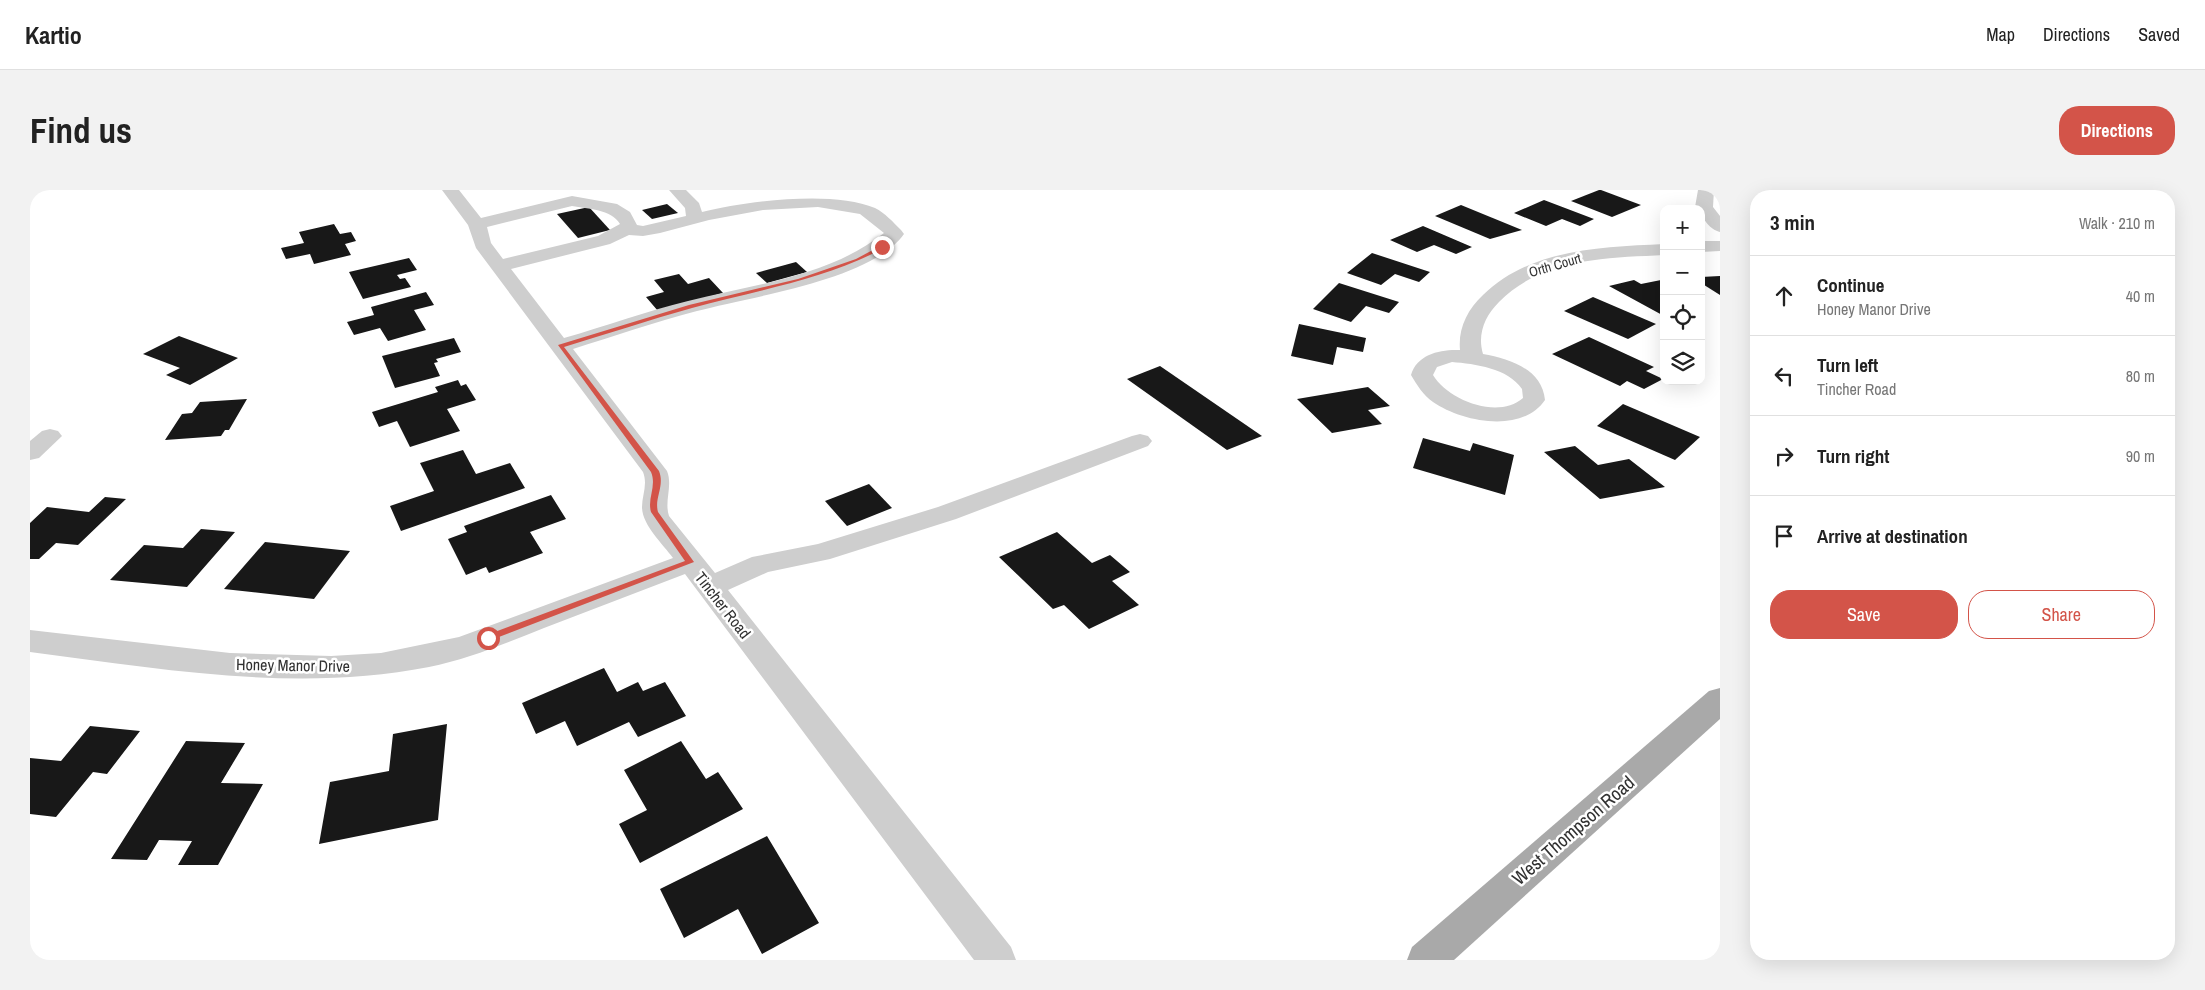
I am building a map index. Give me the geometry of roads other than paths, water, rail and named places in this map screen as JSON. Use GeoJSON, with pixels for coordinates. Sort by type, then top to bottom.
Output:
{"type":"FeatureCollection","features":[{"type":"Feature","properties":{"kind":"main road","name":"West Thompson Road"},"geometry":{"type":"LineString","coordinates":[[1426,960],[1720,700]]}},
{"type":"Feature","properties":{"kind":"street","name":"Tincher Road"},"geometry":{"type":"LineString","coordinates":[[450,190],[477,224],[482,244],[655,471],[659,480],[653,507],[654,512],[708,587],[996,960]]}},
{"type":"Feature","properties":{"kind":"street"},"geometry":{"type":"LineString","coordinates":[[677,190],[693,207],[695,218]]}},
{"type":"Feature","properties":{"kind":"street"},"geometry":{"type":"LineString","coordinates":[[1706,190],[1704,207],[1720,227]]}},
{"type":"Feature","properties":{"kind":"street"},"geometry":{"type":"LineString","coordinates":[[477,224],[609,192]]}},
{"type":"Feature","properties":{"kind":"street"},"geometry":{"type":"LineString","coordinates":[[499,266],[604,240],[626,230],[644,231],[773,199],[805,196],[842,201],[864,209],[878,217],[895,234],[882,247],[858,260],[800,280],[691,306],[560,346]]}},
{"type":"Feature","properties":{"kind":"street"},"geometry":{"type":"LineString","coordinates":[[572,202],[611,208],[624,216],[628,224],[626,230]]}},
{"type":"Feature","properties":{"kind":"street"},"geometry":{"type":"LineString","coordinates":[[1705,247],[1720,246]]}},
{"type":"Feature","properties":{"kind":"street","name":"Orth Court"},"geometry":{"type":"LineString","coordinates":[[1473,358],[1469,341],[1475,317],[1490,298],[1516,277],[1546,265],[1581,257],[1660,249]]}},
{"type":"Feature","properties":{"kind":"street"},"geometry":{"type":"LineString","coordinates":[[30,453],[50,436]]}},
{"type":"Feature","properties":{"kind":"street"},"geometry":{"type":"LineString","coordinates":[[708,587],[762,564],[820,553],[947,513],[1140,441]]}},
{"type":"Feature","properties":{"kind":"street","name":"Honey Manor Drive"},"geometry":{"type":"LineString","coordinates":[[30,641],[254,666],[331,669],[370,665],[430,656],[488,638],[690,562]]}}]}
